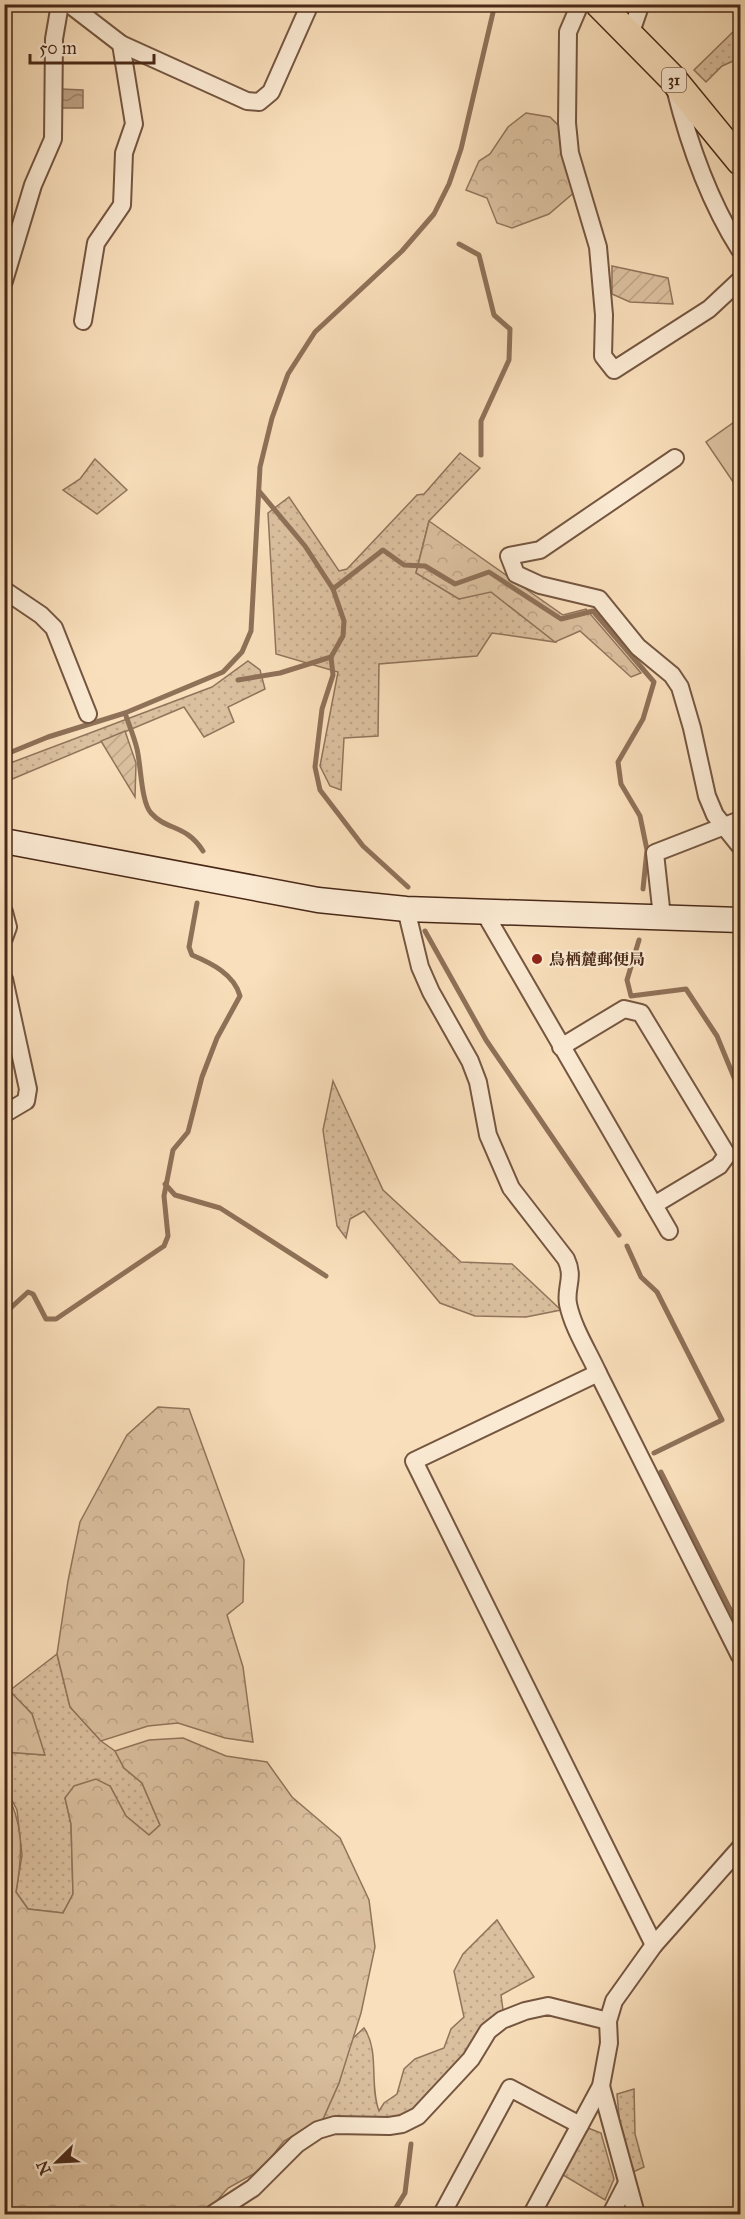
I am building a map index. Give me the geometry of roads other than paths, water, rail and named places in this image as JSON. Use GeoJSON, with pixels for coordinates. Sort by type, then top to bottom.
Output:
{"type":"FeatureCollection","features":[{"type":"Feature","properties":{"kind":"main road","name":"31"},"geometry":{"type":"LineString","coordinates":[[599,4],[672,78],[713,124],[741,161]]}},
{"type":"Feature","properties":{"kind":"street"},"geometry":{"type":"LineString","coordinates":[[4,281],[33,185],[53,139],[54,39],[60,4]]}},
{"type":"Feature","properties":{"kind":"street"},"geometry":{"type":"LineString","coordinates":[[69,4],[121,44],[247,101],[259,102],[271,92],[310,4]]}},
{"type":"Feature","properties":{"kind":"street"},"geometry":{"type":"LineString","coordinates":[[580,4],[568,32],[567,123],[570,153],[598,247],[604,315],[603,356],[614,370],[709,309],[741,280]]}},
{"type":"Feature","properties":{"kind":"street"},"geometry":{"type":"LineString","coordinates":[[630,35],[639,9],[637,4]]}},
{"type":"Feature","properties":{"kind":"street"},"geometry":{"type":"LineString","coordinates":[[83,321],[96,243],[122,205],[124,153],[134,124],[121,44]]}},
{"type":"Feature","properties":{"kind":"street"},"geometry":{"type":"LineString","coordinates":[[672,78],[685,128],[719,217],[741,250]]}},
{"type":"Feature","properties":{"kind":"street"},"geometry":{"type":"LineString","coordinates":[[675,458],[540,550],[509,556],[516,574],[540,585],[599,599],[638,648],[672,675],[680,687],[692,728],[707,796],[716,815],[733,823],[741,846]]}},
{"type":"Feature","properties":{"kind":"street"},"geometry":{"type":"LineString","coordinates":[[4,590],[41,615],[54,628],[88,714]]}},
{"type":"Feature","properties":{"kind":"street"},"geometry":{"type":"LineString","coordinates":[[662,917],[655,854],[733,823]]}},
{"type":"Feature","properties":{"kind":"street"},"geometry":{"type":"LineString","coordinates":[[4,841],[318,900],[406,909],[741,920]]}},
{"type":"Feature","properties":{"kind":"street"},"geometry":{"type":"LineString","coordinates":[[406,909],[420,967],[431,992],[470,1061],[478,1082],[488,1135],[511,1188],[566,1259],[571,1270],[567,1300],[570,1313],[741,1656]]}},
{"type":"Feature","properties":{"kind":"street"},"geometry":{"type":"LineString","coordinates":[[4,912],[8,927],[4,938]]}},
{"type":"Feature","properties":{"kind":"street"},"geometry":{"type":"LineString","coordinates":[[484,912],[669,1231]]}},
{"type":"Feature","properties":{"kind":"street"},"geometry":{"type":"LineString","coordinates":[[4,979],[28,1089],[26,1101],[4,1114]]}},
{"type":"Feature","properties":{"kind":"street"},"geometry":{"type":"LineString","coordinates":[[561,1047],[624,1009],[641,1013],[727,1155],[719,1166],[654,1205]]}},
{"type":"Feature","properties":{"kind":"street"},"geometry":{"type":"LineString","coordinates":[[598,1372],[414,1461],[654,1945]]}},
{"type":"Feature","properties":{"kind":"street"},"geometry":{"type":"LineString","coordinates":[[532,2214],[601,2086],[609,2043],[608,2021],[614,2001],[654,1945],[741,1848]]}},
{"type":"Feature","properties":{"kind":"street"},"geometry":{"type":"LineString","coordinates":[[213,2214],[253,2188],[297,2144],[318,2130],[335,2125],[389,2126],[402,2124],[418,2116],[471,2059],[488,2031],[502,2020],[525,2011],[548,2006],[608,2021]]}},
{"type":"Feature","properties":{"kind":"street"},"geometry":{"type":"LineString","coordinates":[[601,2086],[636,2214]]}},
{"type":"Feature","properties":{"kind":"street"},"geometry":{"type":"LineString","coordinates":[[442,2214],[510,2088],[580,2125]]}},
{"type":"Feature","properties":{"kind":"street"},"geometry":{"type":"LineString","coordinates":[[611,2214],[627,2183]]}},
{"type":"Feature","properties":{"kind":"water"},"geometry":{"type":"Polygon","coordinates":[[[61,89],[83,90],[83,108],[61,108],[61,89]]]}},
{"type":"Feature","properties":{"kind":"waterway"},"geometry":{"type":"LineString","coordinates":[[4,755],[48,737],[125,713],[223,672],[242,652],[251,631],[260,467],[272,418],[288,374],[315,332],[402,251],[434,214],[449,184],[461,149],[495,4]]}},
{"type":"Feature","properties":{"kind":"waterway"},"geometry":{"type":"LineString","coordinates":[[459,244],[479,255],[494,315],[510,329],[509,360],[481,421],[481,455]]}},
{"type":"Feature","properties":{"kind":"waterway"},"geometry":{"type":"LineString","coordinates":[[259,491],[305,546],[333,589],[344,621],[343,636],[331,657],[333,675],[322,709],[315,767],[320,790],[363,846],[408,887]]}},
{"type":"Feature","properties":{"kind":"waterway"},"geometry":{"type":"LineString","coordinates":[[333,589],[383,550],[404,565],[425,566],[455,584],[489,572],[561,619],[593,611],[654,682],[643,719],[618,762],[621,784],[640,816],[647,850],[643,889]]}},
{"type":"Feature","properties":{"kind":"waterway"},"geometry":{"type":"LineString","coordinates":[[238,680],[280,673],[331,657]]}},
{"type":"Feature","properties":{"kind":"waterway"},"geometry":{"type":"LineString","coordinates":[[125,713],[137,749],[143,792],[148,808],[157,819],[190,836],[203,851]]}},
{"type":"Feature","properties":{"kind":"waterway"},"geometry":{"type":"LineString","coordinates":[[4,1314],[28,1292],[33,1294],[46,1319],[56,1319],[164,1246],[168,1236],[164,1196],[173,1150],[188,1132],[202,1077],[217,1038],[240,996],[233,981],[227,975],[192,955],[189,947],[197,903]]}},
{"type":"Feature","properties":{"kind":"waterway"},"geometry":{"type":"LineString","coordinates":[[425,931],[486,1040],[619,1235]]}},
{"type":"Feature","properties":{"kind":"waterway"},"geometry":{"type":"LineString","coordinates":[[639,940],[627,980],[631,996],[686,989],[717,1036],[740,1092]]}},
{"type":"Feature","properties":{"kind":"waterway"},"geometry":{"type":"LineString","coordinates":[[165,1184],[175,1195],[220,1208],[326,1276]]}},
{"type":"Feature","properties":{"kind":"waterway"},"geometry":{"type":"LineString","coordinates":[[627,1246],[641,1277],[657,1292],[722,1420],[654,1453]]}},
{"type":"Feature","properties":{"kind":"waterway"},"geometry":{"type":"LineString","coordinates":[[661,1472],[740,1629]]}},
{"type":"Feature","properties":{"kind":"waterway"},"geometry":{"type":"LineString","coordinates":[[392,2214],[405,2193],[411,2144]]}},
{"type":"Feature","properties":{"kind":"place","name":"鳥栖麓郵便局"},"geometry":{"type":"Point","coordinates":[537,959]}}]}
